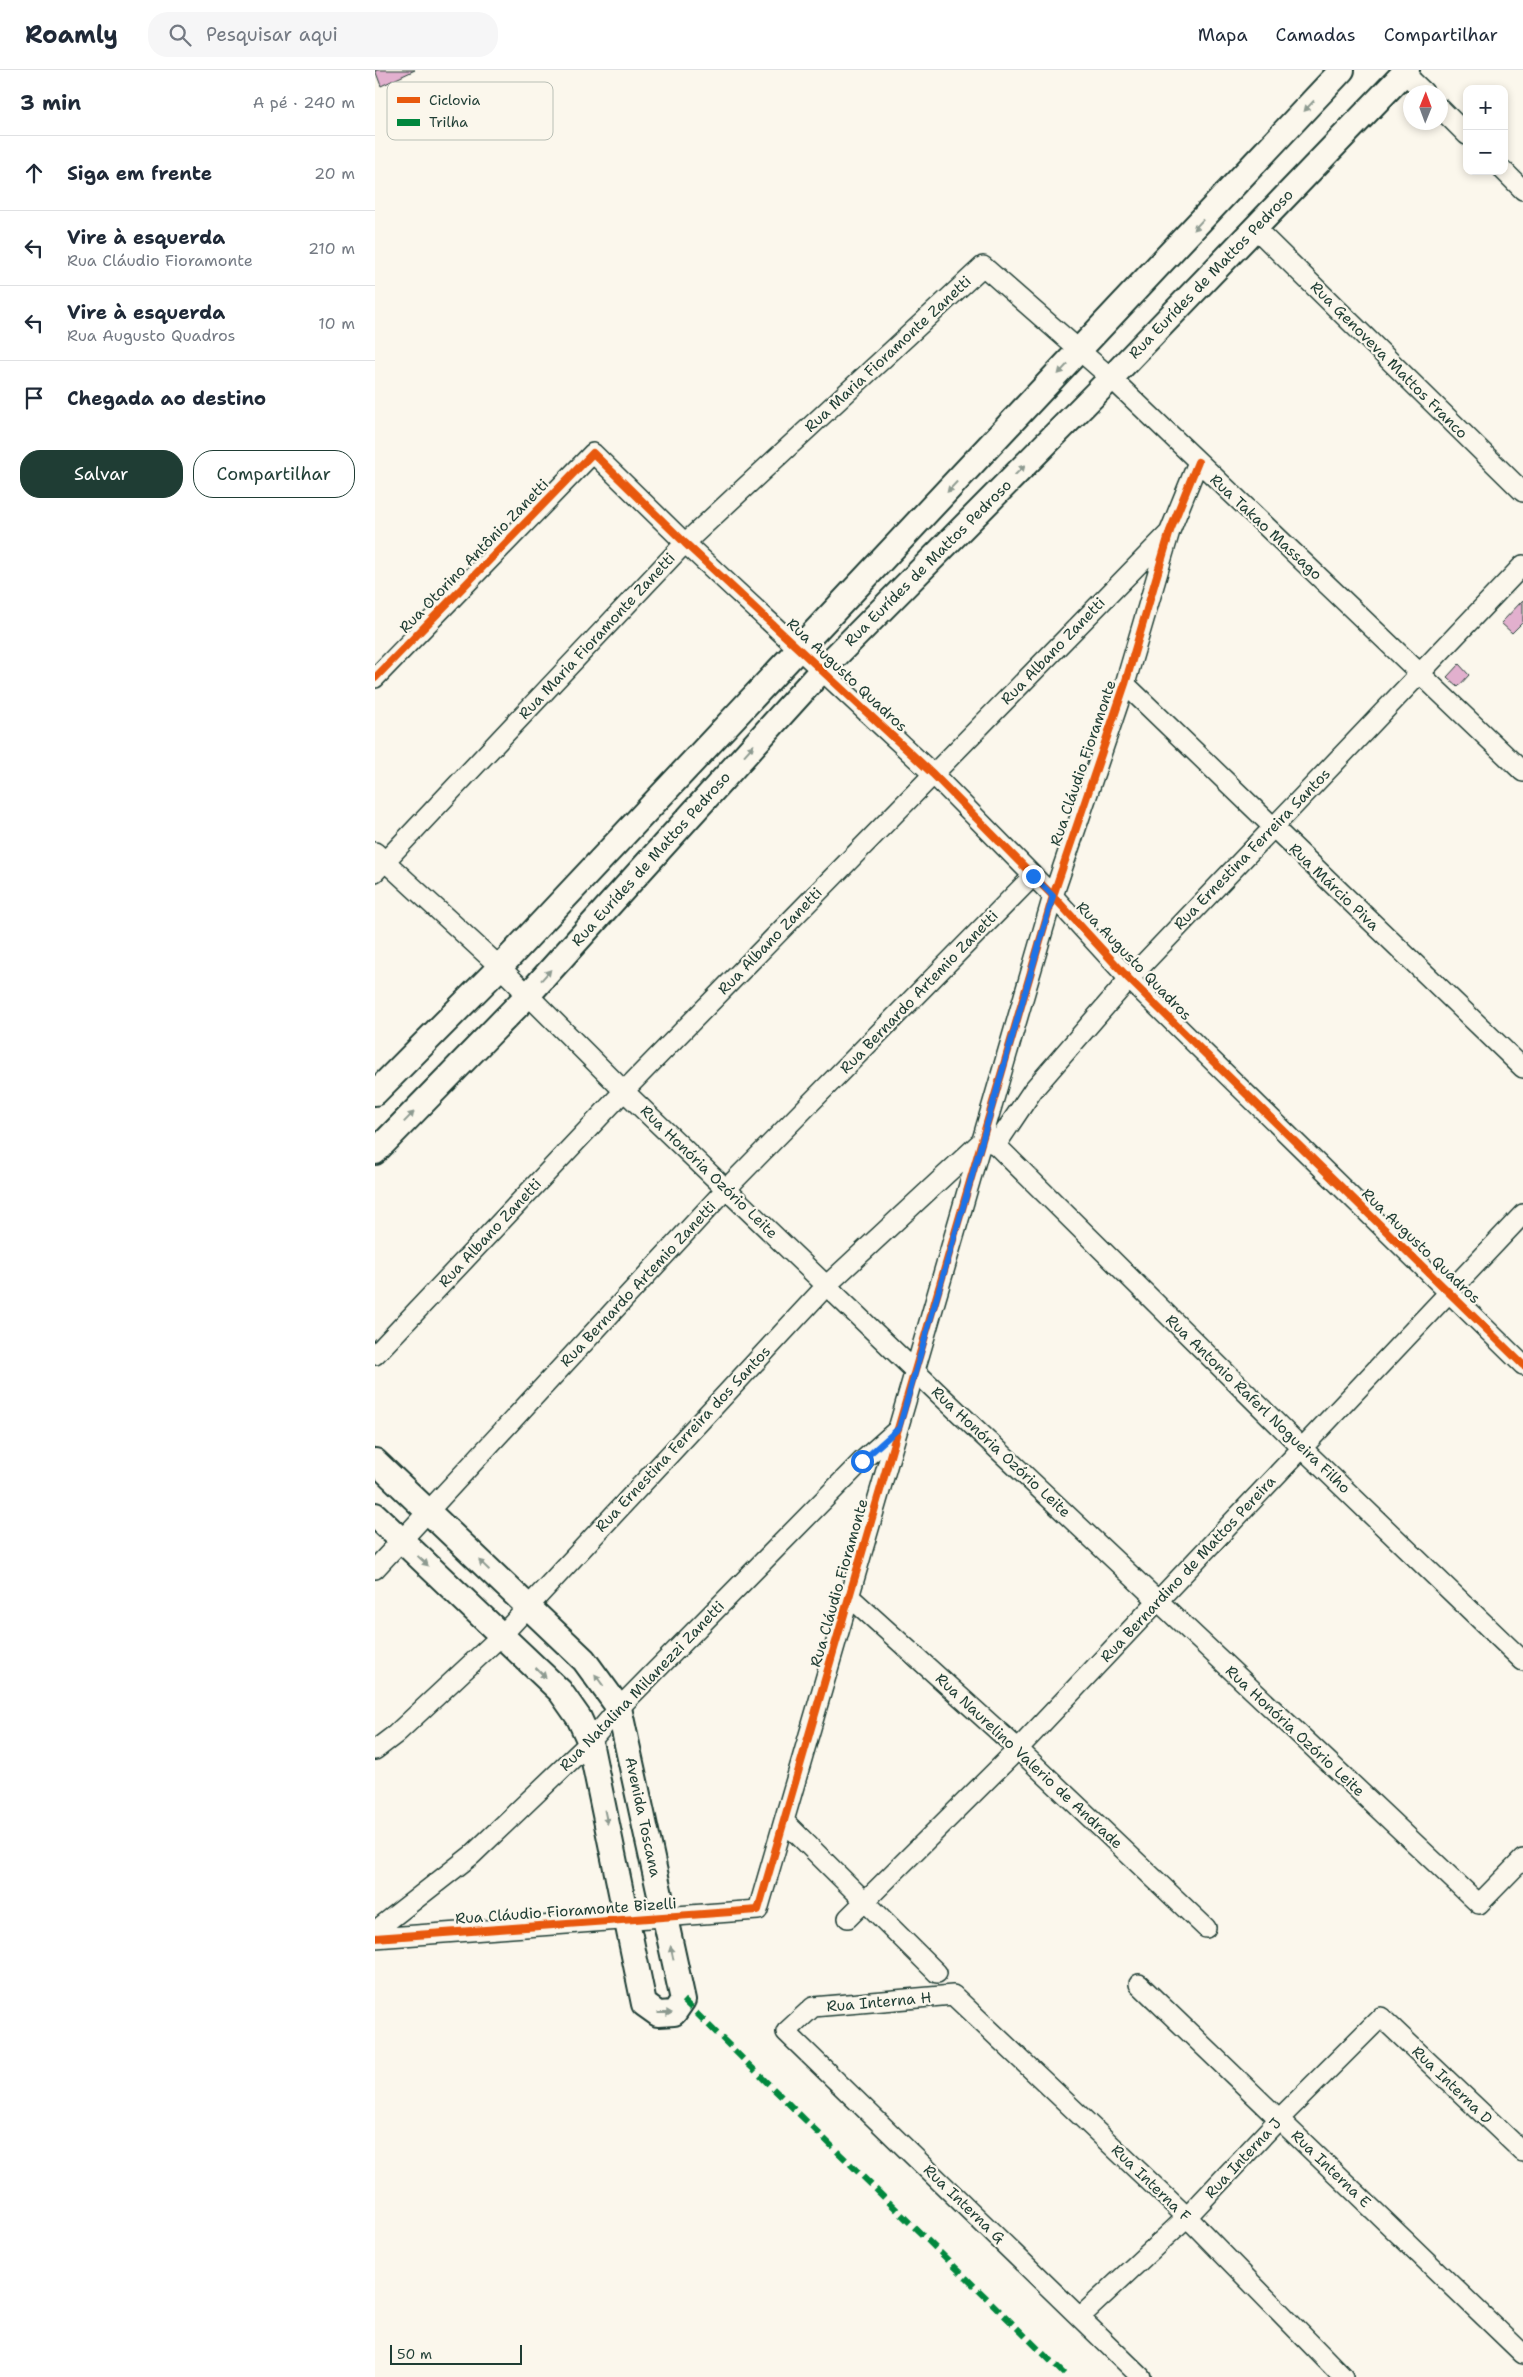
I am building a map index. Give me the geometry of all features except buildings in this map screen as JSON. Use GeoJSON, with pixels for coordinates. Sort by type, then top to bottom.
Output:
{"type":"FeatureCollection","features":[{"type":"Feature","properties":{"kind":"street","name":"Rua Eurídes de Mattos Pedroso"},"geometry":{"type":"LineString","coordinates":[[375,1093],[500,967],[1342,70]]}},
{"type":"Feature","properties":{"kind":"street","name":"Rua Eurídes de Mattos Pedroso"},"geometry":{"type":"LineString","coordinates":[[375,1152],[528,995],[821,671],[1111,378],[1404,71]]}},
{"type":"Feature","properties":{"kind":"street"},"geometry":{"type":"LineString","coordinates":[[1404,71],[1417,85]]}},
{"type":"Feature","properties":{"kind":"street"},"geometry":{"type":"LineString","coordinates":[[1448,116],[1463,130]]}},
{"type":"Feature","properties":{"kind":"street"},"geometry":{"type":"LineString","coordinates":[[1508,175],[1523,190]]}},
{"type":"Feature","properties":{"kind":"street","name":"Rua Genoveva Mattos Franco"},"geometry":{"type":"LineString","coordinates":[[1255,228],[1523,492]]}},
{"type":"Feature","properties":{"kind":"street","name":"Rua Takao Massago"},"geometry":{"type":"LineString","coordinates":[[983,266],[1111,378],[1523,772]]}},
{"type":"Feature","properties":{"kind":"street","name":"Rua Maria Fioramonte Zanetti"},"geometry":{"type":"LineString","coordinates":[[378,862],[685,543],[983,266]]}},
{"type":"Feature","properties":{"kind":"street","name":"Rua Augusto Quadros"},"geometry":{"type":"LineString","coordinates":[[593,453],[685,543],[933,774],[1053,896],[1129,978],[1523,1365]]}},
{"type":"Feature","properties":{"kind":"street","name":"Rua Otorino Antônio Zanetti"},"geometry":{"type":"LineString","coordinates":[[375,678],[593,453]]}},
{"type":"Feature","properties":{"kind":"street","name":"Rua Cláudio Fioramonte"},"geometry":{"type":"LineString","coordinates":[[758,1910],[916,1371],[990,1143],[1053,896],[1125,684],[1170,531],[1198,462]]}},
{"type":"Feature","properties":{"kind":"street","name":"Rua Albano Zanetti"},"geometry":{"type":"LineString","coordinates":[[375,1355],[624,1091],[1170,531]]}},
{"type":"Feature","properties":{"kind":"street","name":"Rua Ernestina Ferreira Santos"},"geometry":{"type":"LineString","coordinates":[[990,1143],[1129,978],[1523,565]]}},
{"type":"Feature","properties":{"kind":"street","name":"Rua Márcio Piva"},"geometry":{"type":"LineString","coordinates":[[1125,684],[1272,828],[1523,1068]]}},
{"type":"Feature","properties":{"kind":"street","name":"Rua Honória Ozório Leite"},"geometry":{"type":"LineString","coordinates":[[378,862],[500,967],[624,1091],[916,1371],[1479,1904],[1523,1859]]}},
{"type":"Feature","properties":{"kind":"street","name":"Rua Bernardo Artemio Zanetti"},"geometry":{"type":"LineString","coordinates":[[375,1569],[726,1189],[1033,876]]}},
{"type":"Feature","properties":{"kind":"street","name":"Rua Ernestina Ferreira dos Santos"},"geometry":{"type":"LineString","coordinates":[[375,1750],[396,1734],[501,1634],[827,1285],[990,1143]]}},
{"type":"Feature","properties":{"kind":"street","name":"Rua Antonio Raferl Nogueira Filho"},"geometry":{"type":"LineString","coordinates":[[990,1143],[1523,1661]]}},
{"type":"Feature","properties":{"kind":"street","name":"Rua Bernardino de Mattos Pereira"},"geometry":{"type":"LineString","coordinates":[[848,1918],[1018,1749],[1523,1214]]}},
{"type":"Feature","properties":{"kind":"street","name":"Rua Natalina Milanezzi Zanetti"},"geometry":{"type":"LineString","coordinates":[[375,1931],[471,1855],[590,1742],[619,1708],[862,1461],[899,1428]]}},
{"type":"Feature","properties":{"kind":"street","name":"Avenida Toscana"},"geometry":{"type":"LineString","coordinates":[[375,1461],[583,1660],[619,1708],[683,2000],[675,2013],[658,2014],[644,2004],[590,1742],[579,1718],[560,1691],[375,1515]]}},
{"type":"Feature","properties":{"kind":"street","name":"Rua Naurelino Valerio de Andrade"},"geometry":{"type":"LineString","coordinates":[[850,1597],[1018,1749],[1206,1928]]}},
{"type":"Feature","properties":{"kind":"street"},"geometry":{"type":"LineString","coordinates":[[784,1821],[937,1973]]}},
{"type":"Feature","properties":{"kind":"street","name":"Rua Cláudio Fioramonte Bizelli"},"geometry":{"type":"LineString","coordinates":[[375,1938],[758,1910]]}},
{"type":"Feature","properties":{"kind":"street","name":"Rua Interna E"},"geometry":{"type":"LineString","coordinates":[[1139,1984],[1523,2354]]}},
{"type":"Feature","properties":{"kind":"street","name":"Rua Interna H"},"geometry":{"type":"LineString","coordinates":[[786,2032],[813,2007],[953,1996]]}},
{"type":"Feature","properties":{"kind":"street","name":"Rua Interna F"},"geometry":{"type":"LineString","coordinates":[[953,1996],[1187,2217],[1343,2377]]}},
{"type":"Feature","properties":{"kind":"street","name":"Rua Interna J"},"geometry":{"type":"LineString","coordinates":[[1080,2317],[1187,2217],[1279,2119],[1381,2017]]}},
{"type":"Feature","properties":{"kind":"street","name":"Rua Interna D"},"geometry":{"type":"LineString","coordinates":[[1381,2017],[1523,2152]]}},
{"type":"Feature","properties":{"kind":"street","name":"Rua Interna G"},"geometry":{"type":"LineString","coordinates":[[786,2032],[1141,2377]]}},
{"type":"Feature","properties":{"kind":"marked path"},"geometry":{"type":"LineString","coordinates":[[683,2000],[1067,2377]]}},
{"type":"Feature","properties":{"kind":"cycle path"},"geometry":{"type":"LineString","coordinates":[[375,678],[593,453],[685,543],[933,774],[1053,896],[1129,979],[1523,1365]]}},
{"type":"Feature","properties":{"kind":"cycle path"},"geometry":{"type":"LineString","coordinates":[[375,1938],[758,1910],[1053,896],[1125,684],[1170,531],[1198,462]]}},
{"type":"Feature","properties":{"kind":"route"},"geometry":{"type":"LineString","coordinates":[[862,1461],[899,1428],[1053,896],[1033,876]]}}]}
